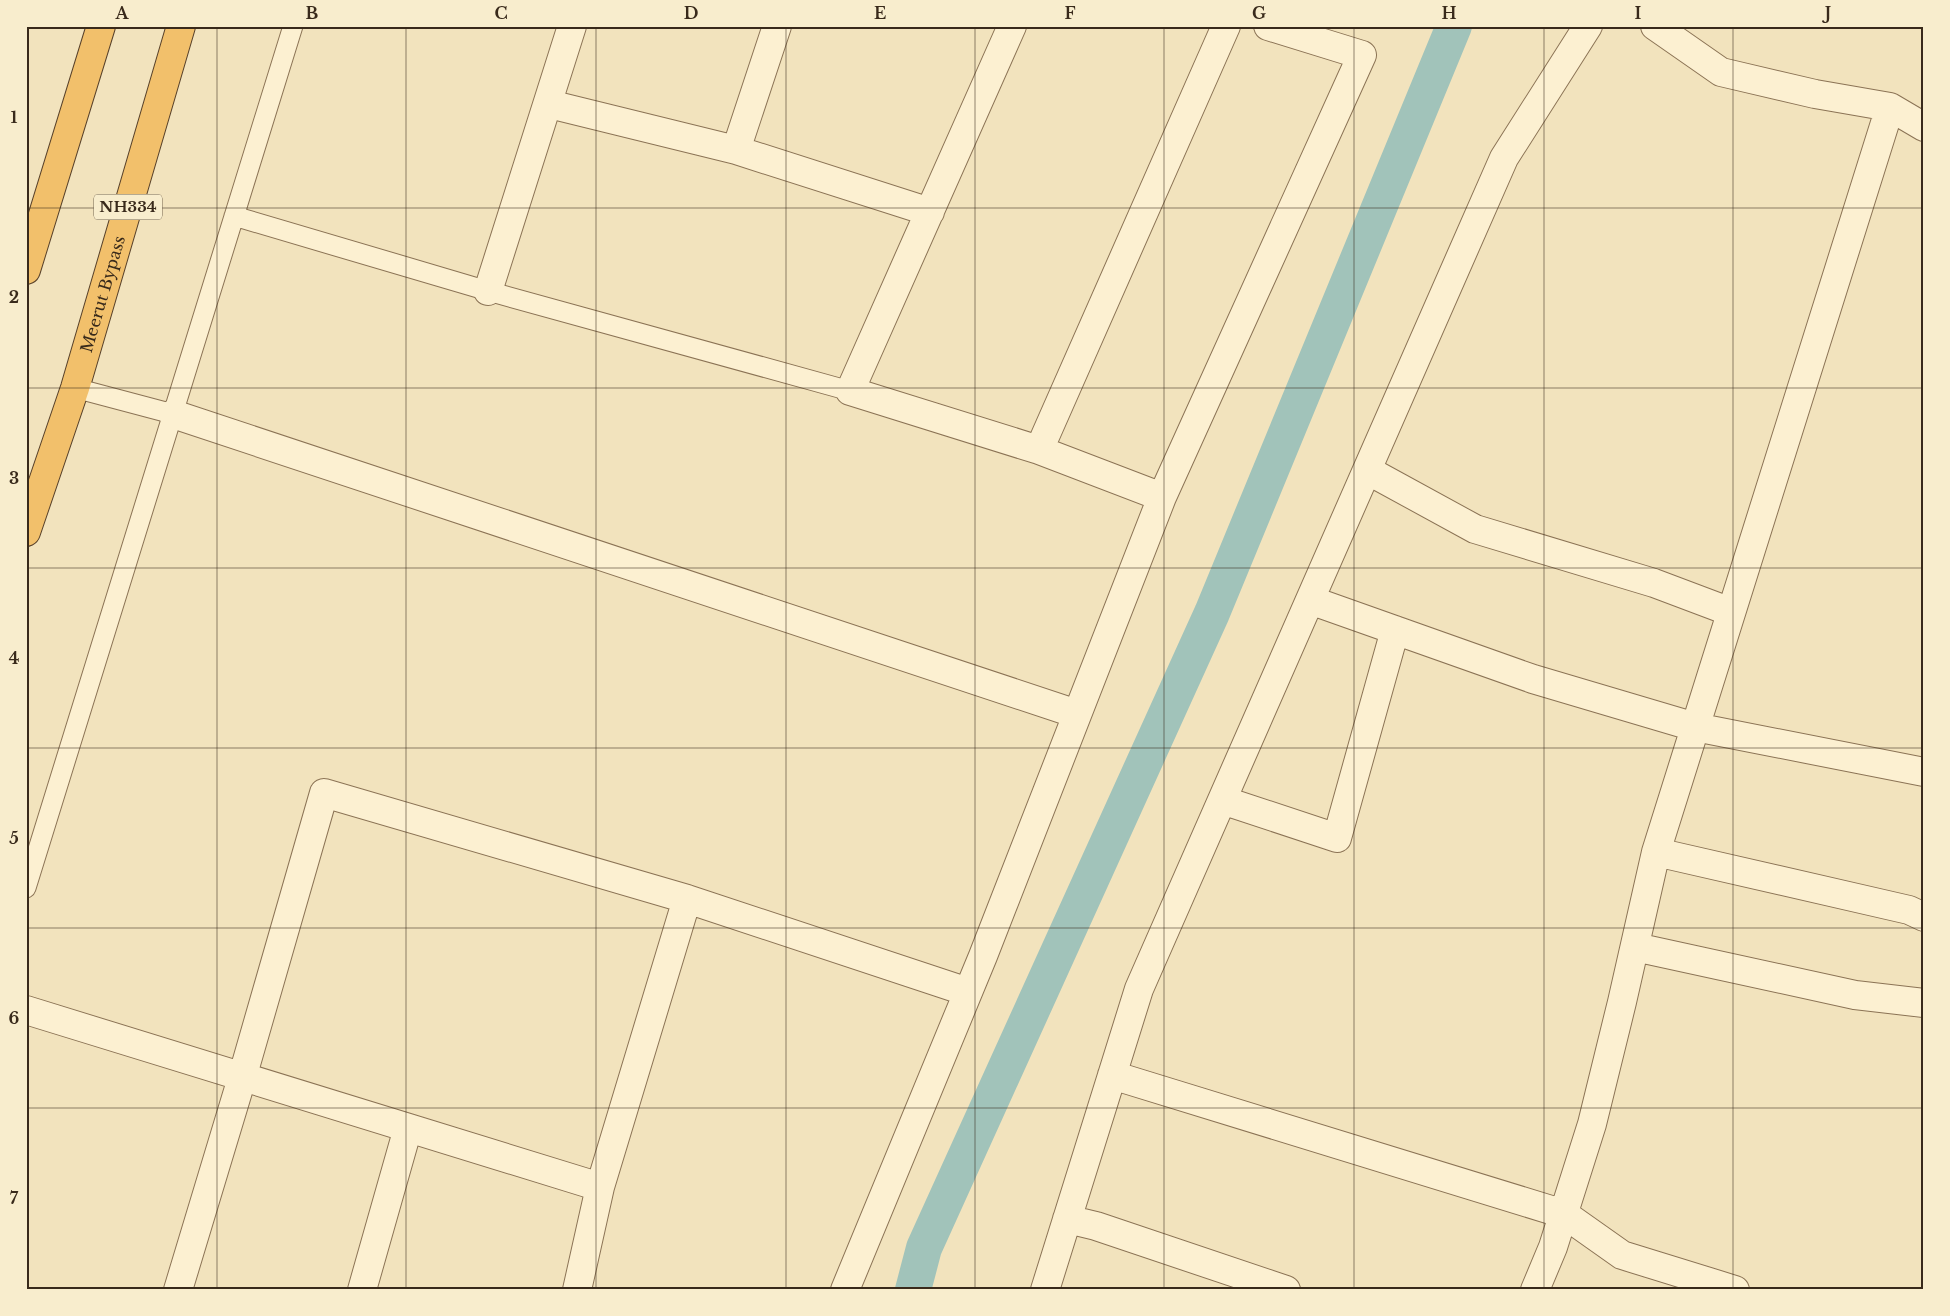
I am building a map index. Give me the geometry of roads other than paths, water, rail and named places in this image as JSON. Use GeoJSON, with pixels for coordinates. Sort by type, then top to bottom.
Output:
{"type":"FeatureCollection","features":[{"type":"Feature","properties":{"kind":"highway"},"geometry":{"type":"LineString","coordinates":[[26,270],[101,26]]}},
{"type":"Feature","properties":{"kind":"highway","name":"Meerut Bypass"},"geometry":{"type":"LineString","coordinates":[[26,532],[75,388],[181,26]]}},
{"type":"Feature","properties":{"kind":"street"},"geometry":{"type":"LineString","coordinates":[[488,291],[572,26]]}},
{"type":"Feature","properties":{"kind":"street"},"geometry":{"type":"LineString","coordinates":[[736,150],[777,26]]}},
{"type":"Feature","properties":{"kind":"street"},"geometry":{"type":"LineString","coordinates":[[1012,26],[850,392],[1039,450],[1162,497]]}},
{"type":"Feature","properties":{"kind":"street"},"geometry":{"type":"LineString","coordinates":[[1039,450],[1226,26]]}},
{"type":"Feature","properties":{"kind":"street"},"geometry":{"type":"LineString","coordinates":[[845,1290],[968,992],[1162,497],[1362,55],[1268,26]]}},
{"type":"Feature","properties":{"kind":"street"},"geometry":{"type":"LineString","coordinates":[[1045,1290],[1140,988],[1504,158],[1588,26]]}},
{"type":"Feature","properties":{"kind":"street"},"geometry":{"type":"LineString","coordinates":[[1655,26],[1721,72],[1814,94],[1890,106],[1924,127]]}},
{"type":"Feature","properties":{"kind":"street"},"geometry":{"type":"LineString","coordinates":[[548,104],[736,150],[930,212]]}},
{"type":"Feature","properties":{"kind":"street"},"geometry":{"type":"LineString","coordinates":[[1535,1290],[1553,1248],[1592,1124],[1656,852],[1890,106]]}},
{"type":"Feature","properties":{"kind":"street"},"geometry":{"type":"LineString","coordinates":[[173,414],[1077,714]]}},
{"type":"Feature","properties":{"kind":"street"},"geometry":{"type":"LineString","coordinates":[[1367,470],[1475,529],[1654,583],[1731,612]]}},
{"type":"Feature","properties":{"kind":"street"},"geometry":{"type":"LineString","coordinates":[[1310,600],[1533,679],[1695,727],[1924,772]]}},
{"type":"Feature","properties":{"kind":"street"},"geometry":{"type":"LineString","coordinates":[[1222,800],[1337,838],[1396,630]]}},
{"type":"Feature","properties":{"kind":"street"},"geometry":{"type":"LineString","coordinates":[[178,1290],[242,1078],[324,792],[687,899],[968,992]]}},
{"type":"Feature","properties":{"kind":"street"},"geometry":{"type":"LineString","coordinates":[[1656,852],[1909,910],[1924,917]]}},
{"type":"Feature","properties":{"kind":"street"},"geometry":{"type":"LineString","coordinates":[[577,1290],[600,1187],[687,899]]}},
{"type":"Feature","properties":{"kind":"street"},"geometry":{"type":"LineString","coordinates":[[1634,947],[1854,995],[1924,1003]]}},
{"type":"Feature","properties":{"kind":"street"},"geometry":{"type":"LineString","coordinates":[[26,1010],[600,1187]]}},
{"type":"Feature","properties":{"kind":"street"},"geometry":{"type":"LineString","coordinates":[[1112,1075],[1564,1214],[1622,1255],[1727,1288]]}},
{"type":"Feature","properties":{"kind":"street"},"geometry":{"type":"LineString","coordinates":[[362,1290],[408,1128]]}},
{"type":"Feature","properties":{"kind":"street"},"geometry":{"type":"LineString","coordinates":[[1067,1219],[1096,1226],[1286,1290]]}},
{"type":"Feature","properties":{"kind":"lane"},"geometry":{"type":"LineString","coordinates":[[26,888],[293,26]]}},
{"type":"Feature","properties":{"kind":"lane"},"geometry":{"type":"LineString","coordinates":[[234,216],[488,291],[850,392]]}},
{"type":"Feature","properties":{"kind":"lane"},"geometry":{"type":"LineString","coordinates":[[75,388],[173,414]]}},
{"type":"Feature","properties":{"kind":"waterway"},"geometry":{"type":"LineString","coordinates":[[913,1290],[924,1248],[1212,613],[1454,26]]}}]}
